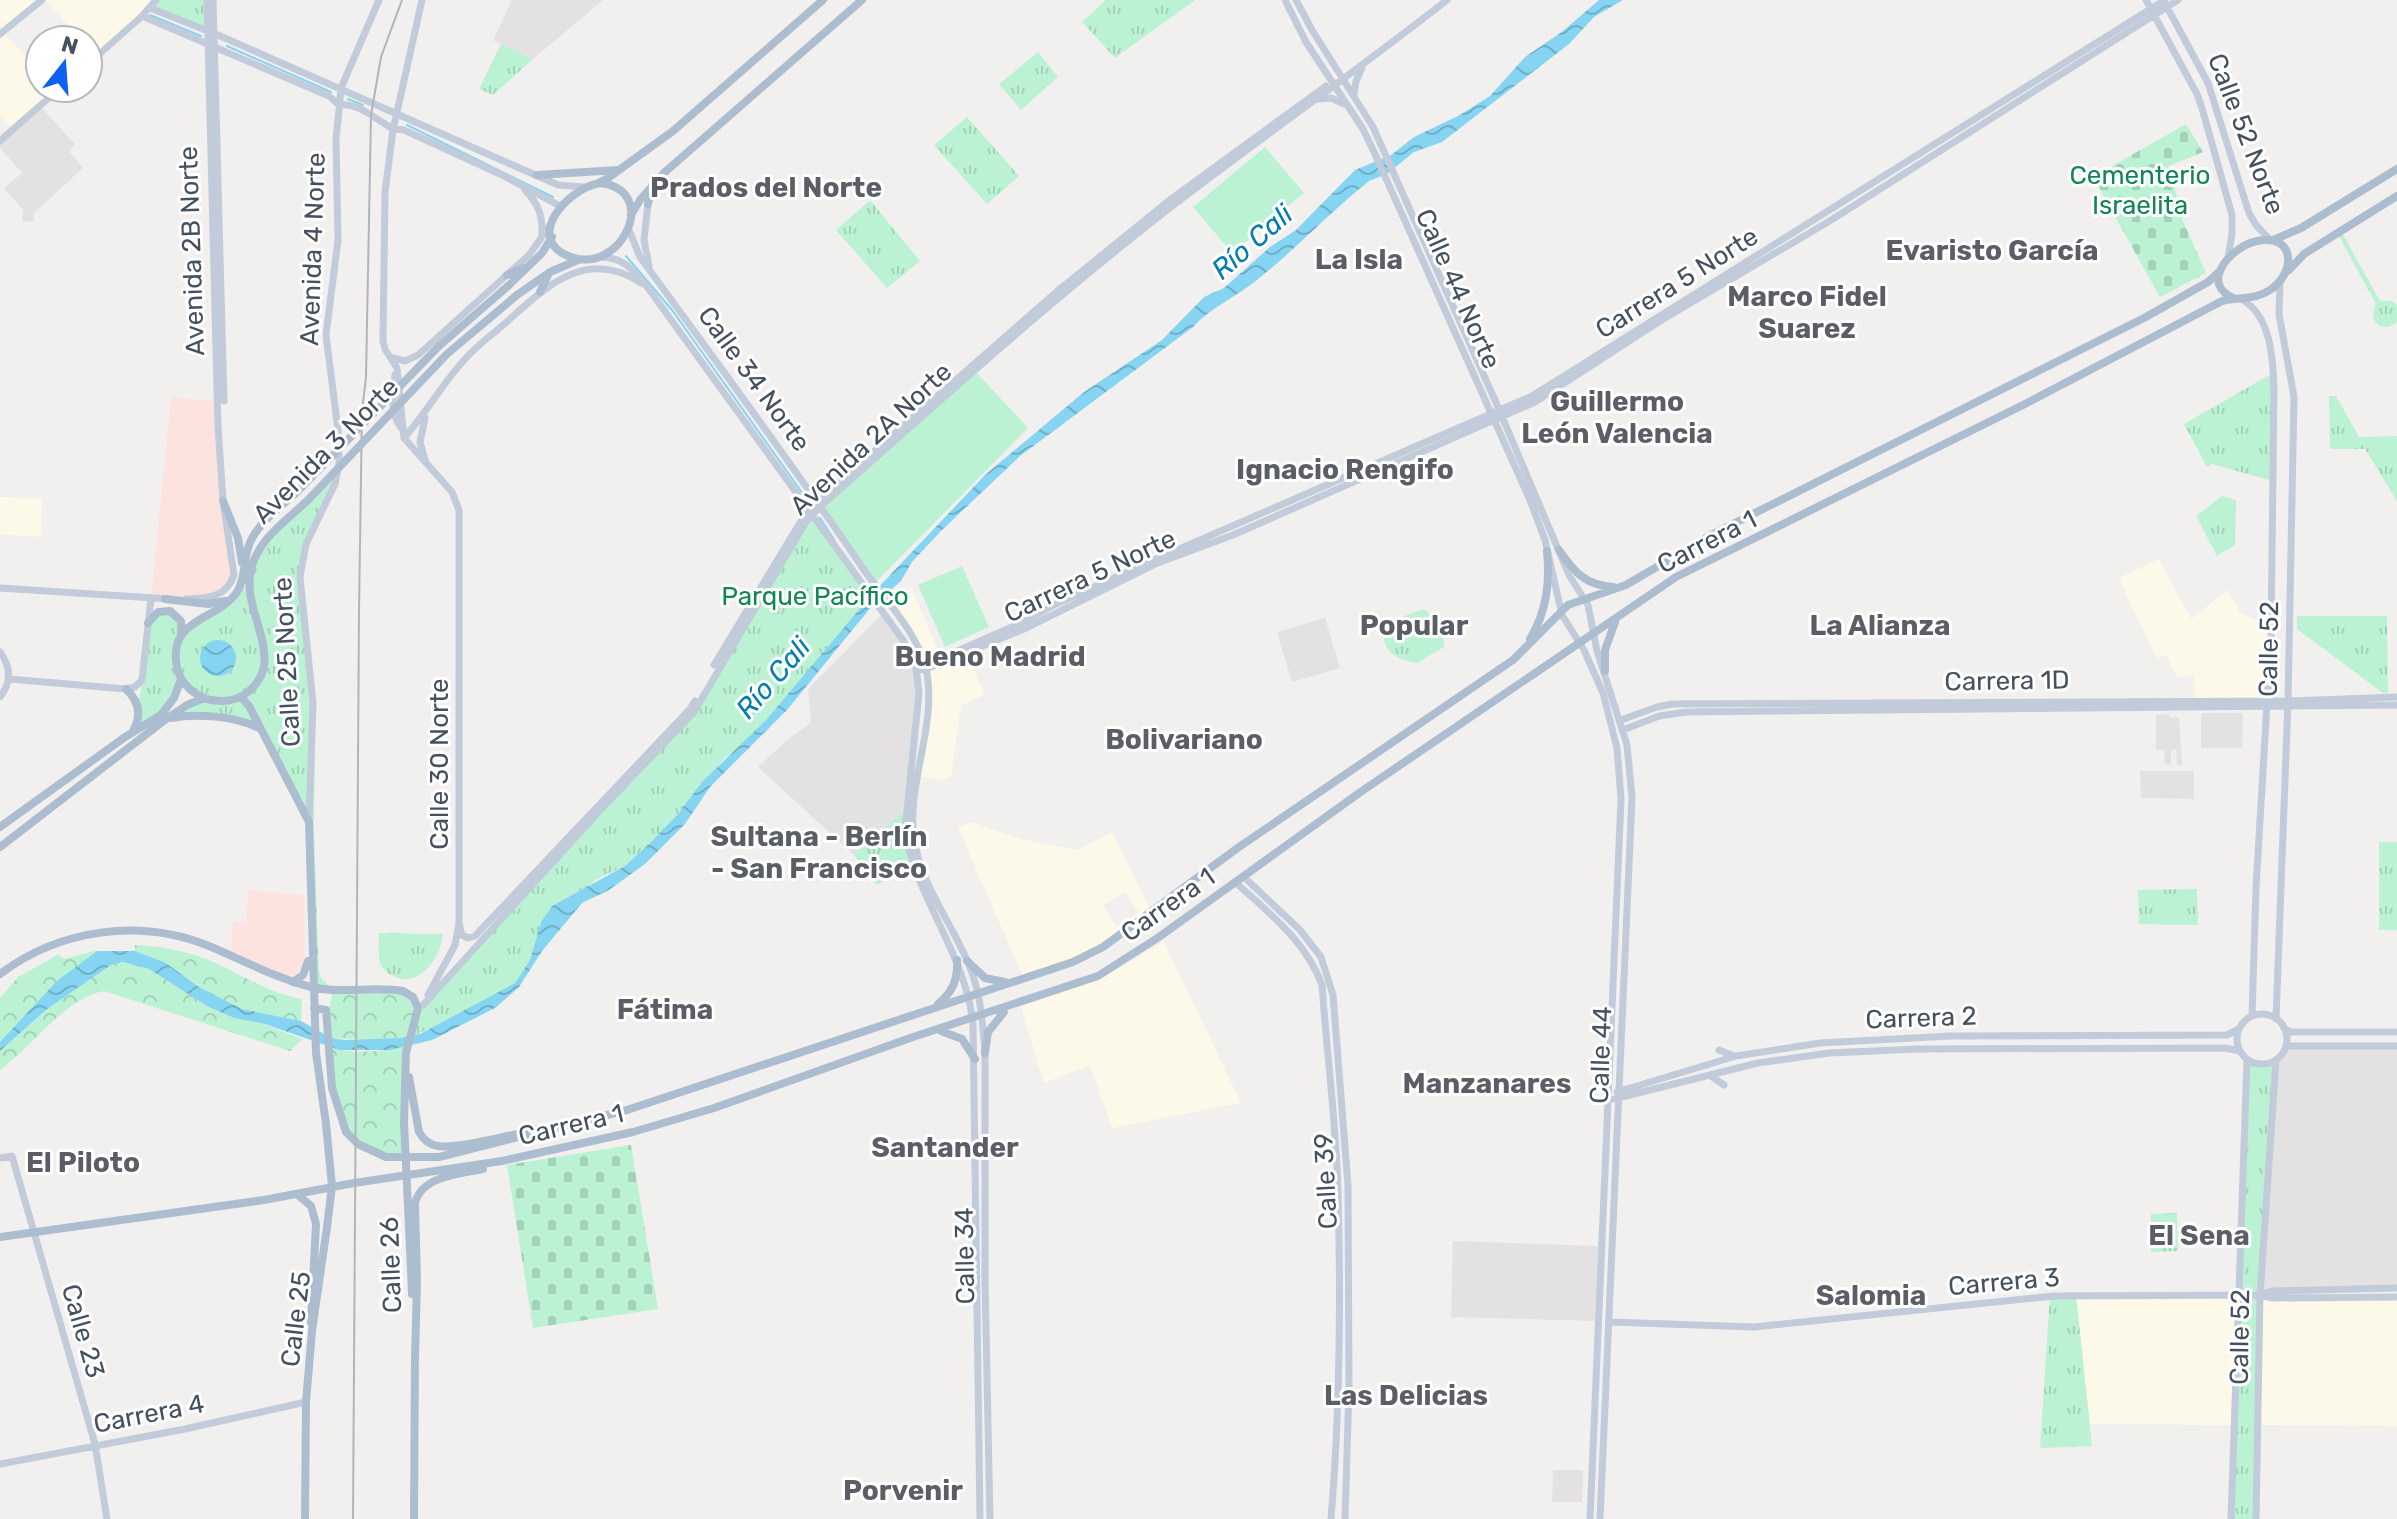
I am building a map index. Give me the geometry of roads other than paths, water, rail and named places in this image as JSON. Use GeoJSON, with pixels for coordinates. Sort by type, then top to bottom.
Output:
{"type":"FeatureCollection","features":[{"type":"Feature","properties":{"kind":"main road"},"geometry":{"type":"LineString","coordinates":[[0,34],[42,0]]}},
{"type":"Feature","properties":{"kind":"main road"},"geometry":{"type":"LineString","coordinates":[[104,50],[156,0]]}},
{"type":"Feature","properties":{"kind":"main road","name":"Avenida 2B Norte"},"geometry":{"type":"LineString","coordinates":[[207,0],[224,401]]}},
{"type":"Feature","properties":{"kind":"main road","name":"Avenida 2B Norte"},"geometry":{"type":"LineString","coordinates":[[210,32],[213,0]]}},
{"type":"Feature","properties":{"kind":"main road","name":"Avenida 4 Norte"},"geometry":{"type":"LineString","coordinates":[[339,460],[326,335],[338,240],[336,139],[341,88],[379,0]]}},
{"type":"Feature","properties":{"kind":"main road"},"geometry":{"type":"LineString","coordinates":[[422,0],[393,130],[385,192],[383,341],[397,368],[403,434],[427,466]]}},
{"type":"Feature","properties":{"kind":"main road"},"geometry":{"type":"LineString","coordinates":[[150,8],[565,187],[584,187],[596,184],[619,170],[673,131],[823,0]]}},
{"type":"Feature","properties":{"kind":"main road"},"geometry":{"type":"LineString","coordinates":[[631,215],[653,184],[727,115],[862,0]]}},
{"type":"Feature","properties":{"kind":"main road","name":"Calle 44 Norte"},"geometry":{"type":"LineString","coordinates":[[1285,0],[1332,85],[1380,153]]}},
{"type":"Feature","properties":{"kind":"main road","name":"Calle 44 Norte"},"geometry":{"type":"LineString","coordinates":[[1296,0],[1373,127],[1380,153],[1497,416],[1569,575],[1585,598]]}},
{"type":"Feature","properties":{"kind":"main road","name":"Avenida 2A Norte"},"geometry":{"type":"LineString","coordinates":[[459,923],[462,935],[468,938],[475,936],[690,709],[750,604],[819,504],[1060,289],[1171,199],[1343,77],[1440,0]]}},
{"type":"Feature","properties":{"kind":"main road","name":"Avenida 2A Norte"},"geometry":{"type":"LineString","coordinates":[[1343,77],[1366,63],[1447,0]]}},
{"type":"Feature","properties":{"kind":"main road","name":"Carrera 5 Norte"},"geometry":{"type":"LineString","coordinates":[[916,670],[1024,629],[1155,564],[1233,535],[1497,416],[1535,402],[1660,321],[1828,222],[2157,5],[2178,0]]}},
{"type":"Feature","properties":{"kind":"main road","name":"Calle 52 Norte"},"geometry":{"type":"LineString","coordinates":[[2157,5],[2176,24],[2198,61],[2215,103],[2249,213],[2256,225],[2272,240]]}},
{"type":"Feature","properties":{"kind":"main road","name":"Calle 52 Norte"},"geometry":{"type":"LineString","coordinates":[[2157,5],[2202,108],[2232,215],[2228,258]]}},
{"type":"Feature","properties":{"kind":"main road"},"geometry":{"type":"LineString","coordinates":[[142,16],[329,96],[339,105],[346,104],[371,115],[393,130],[404,130],[560,206]]}},
{"type":"Feature","properties":{"kind":"main road","name":"Avenida 2B Norte"},"geometry":{"type":"LineString","coordinates":[[165,599],[211,597],[226,590],[234,575],[223,501],[214,324],[211,44]]}},
{"type":"Feature","properties":{"kind":"main road"},"geometry":{"type":"LineString","coordinates":[[2182,66],[2181,57],[2187,53],[2198,61]]}},
{"type":"Feature","properties":{"kind":"main road"},"geometry":{"type":"LineString","coordinates":[[1354,96],[1358,75],[1366,63]]}},
{"type":"Feature","properties":{"kind":"main road","name":"Avenida 2A Norte"},"geometry":{"type":"LineString","coordinates":[[819,504],[1083,278],[1332,85]]}},
{"type":"Feature","properties":{"kind":"main road"},"geometry":{"type":"LineString","coordinates":[[1316,99],[1331,98],[1346,105]]}},
{"type":"Feature","properties":{"kind":"main road"},"geometry":{"type":"LineString","coordinates":[[0,141],[42,104]]}},
{"type":"Feature","properties":{"kind":"main road"},"geometry":{"type":"LineString","coordinates":[[2397,169],[2301,228],[2272,240],[2244,245],[2228,258],[2221,270],[2221,287],[2227,294],[2239,299],[2265,293],[2304,254],[2397,196]]}},
{"type":"Feature","properties":{"kind":"main road"},"geometry":{"type":"LineString","coordinates":[[537,175],[619,170]]}},
{"type":"Feature","properties":{"kind":"main road"},"geometry":{"type":"LineString","coordinates":[[518,183],[539,208],[547,238],[563,253],[582,258],[600,256],[615,248],[629,230],[631,215],[623,192],[615,187],[596,184]]}},
{"type":"Feature","properties":{"kind":"main road"},"geometry":{"type":"LineString","coordinates":[[653,184],[644,240],[653,275]]}},
{"type":"Feature","properties":{"kind":"main road"},"geometry":{"type":"LineString","coordinates":[[547,238],[560,206],[584,187]]}},
{"type":"Feature","properties":{"kind":"main road","name":"Calle 34 Norte"},"geometry":{"type":"LineString","coordinates":[[629,230],[634,246],[653,275],[911,635],[925,667],[928,689],[926,722],[905,820],[908,847],[930,905],[962,960],[973,994]]}},
{"type":"Feature","properties":{"kind":"main road","name":"Avenida 3 Norte"},"geometry":{"type":"LineString","coordinates":[[230,601],[240,587],[250,543],[257,531],[439,346],[542,253],[547,238]]}},
{"type":"Feature","properties":{"kind":"main road","name":"Avenida 3 Norte"},"geometry":{"type":"LineString","coordinates":[[388,354],[401,361],[411,360],[547,238]]}},
{"type":"Feature","properties":{"kind":"main road"},"geometry":{"type":"LineString","coordinates":[[2272,240],[2283,246],[2287,253],[2289,261],[2283,277]]}},
{"type":"Feature","properties":{"kind":"main road","name":"Calle 34 Norte"},"geometry":{"type":"LineString","coordinates":[[600,256],[621,260],[648,288],[903,640],[916,670],[919,693],[912,791]]}},
{"type":"Feature","properties":{"kind":"main road","name":"Avenida 3 Norte"},"geometry":{"type":"LineString","coordinates":[[241,697],[259,681],[266,660],[265,646],[251,604],[250,575],[254,560],[267,538],[308,500],[447,354],[517,295],[550,272],[582,258]]}},
{"type":"Feature","properties":{"kind":"main road"},"geometry":{"type":"LineString","coordinates":[[507,275],[529,266]]}},
{"type":"Feature","properties":{"kind":"main road","name":"Avenida 3 Norte"},"geometry":{"type":"LineString","coordinates":[[403,434],[427,412],[465,359],[540,292],[564,276],[593,269],[625,274],[648,288]]}},
{"type":"Feature","properties":{"kind":"main road","name":"Carrera 1"},"geometry":{"type":"LineString","coordinates":[[314,1010],[323,1008],[327,1014],[337,1106],[346,1132],[353,1140],[386,1157],[439,1157],[594,1119],[1073,962],[1103,947],[1239,847],[1519,655],[1561,610],[1585,598],[1626,585],[1713,534],[2144,318],[2211,280],[2221,270]]}},
{"type":"Feature","properties":{"kind":"main road"},"geometry":{"type":"LineString","coordinates":[[540,292],[550,272]]}},
{"type":"Feature","properties":{"kind":"main road","name":"Calle 52"},"geometry":{"type":"LineString","coordinates":[[2276,1019],[2290,636],[2294,397],[2279,314],[2283,277]]}},
{"type":"Feature","properties":{"kind":"main road","name":"Calle 52"},"geometry":{"type":"LineString","coordinates":[[2239,299],[2254,307],[2261,317],[2273,376],[2271,645],[2252,1016]]}},
{"type":"Feature","properties":{"kind":"main road","name":"Carrera 1"},"geometry":{"type":"LineString","coordinates":[[0,1237],[297,1195],[354,1183],[502,1161],[633,1132],[714,1108],[1112,969],[1362,791],[1676,577],[2025,404],[2222,301],[2239,299]]}},
{"type":"Feature","properties":{"kind":"main road"},"geometry":{"type":"LineString","coordinates":[[427,412],[420,442],[427,466]]}},
{"type":"Feature","properties":{"kind":"main road","name":"Calle 44 Norte"},"geometry":{"type":"LineString","coordinates":[[1497,416],[1547,551],[1561,610]]}},
{"type":"Feature","properties":{"kind":"main road","name":"Calle 25 Norte"},"geometry":{"type":"LineString","coordinates":[[326,1124],[316,1053],[311,944],[309,822],[313,703],[300,577],[306,544],[335,484],[339,460]]}},
{"type":"Feature","properties":{"kind":"main road","name":"Calle 30 Norte"},"geometry":{"type":"LineString","coordinates":[[420,1009],[455,945],[459,923],[458,506],[452,492],[427,466]]}},
{"type":"Feature","properties":{"kind":"main road"},"geometry":{"type":"LineString","coordinates":[[223,501],[238,538],[243,574]]}},
{"type":"Feature","properties":{"kind":"main road","name":"Avenida 2A Norte"},"geometry":{"type":"LineString","coordinates":[[420,1009],[604,806],[694,712],[810,513]]}},
{"type":"Feature","properties":{"kind":"main road"},"geometry":{"type":"LineString","coordinates":[[1559,550],[1574,572],[1584,580],[1602,586],[1626,585]]}},
{"type":"Feature","properties":{"kind":"main road"},"geometry":{"type":"LineString","coordinates":[[1519,655],[1534,633],[1544,607],[1548,587],[1547,551]]}},
{"type":"Feature","properties":{"kind":"main road"},"geometry":{"type":"LineString","coordinates":[[0,588],[208,604],[230,601]]}},
{"type":"Feature","properties":{"kind":"main road"},"geometry":{"type":"LineString","coordinates":[[9,679],[126,689],[140,684],[151,598]]}},
{"type":"Feature","properties":{"kind":"main road","name":"Calle 44"},"geometry":{"type":"LineString","coordinates":[[1585,598],[1621,720],[1630,762],[1632,797],[1600,1519]]}},
{"type":"Feature","properties":{"kind":"main road"},"geometry":{"type":"LineString","coordinates":[[181,635],[197,618],[230,601]]}},
{"type":"Feature","properties":{"kind":"main road","name":"Calle 44"},"geometry":{"type":"LineString","coordinates":[[1561,610],[1603,693],[1612,724],[1621,799],[1590,1519]]}},
{"type":"Feature","properties":{"kind":"main road"},"geometry":{"type":"LineString","coordinates":[[148,623],[158,612],[172,612],[181,621],[175,658],[181,679],[204,698]]}},
{"type":"Feature","properties":{"kind":"main road"},"geometry":{"type":"LineString","coordinates":[[1605,671],[1608,640],[1618,618]]}},
{"type":"Feature","properties":{"kind":"main road"},"geometry":{"type":"LineString","coordinates":[[2271,636],[2279,646],[2287,643],[2290,636]]}},
{"type":"Feature","properties":{"kind":"main road"},"geometry":{"type":"LineString","coordinates":[[0,652],[7,664],[9,679],[0,697]]}},
{"type":"Feature","properties":{"kind":"main road"},"geometry":{"type":"LineString","coordinates":[[0,827],[166,710],[181,679]]}},
{"type":"Feature","properties":{"kind":"main road"},"geometry":{"type":"LineString","coordinates":[[126,689],[139,709],[132,733]]}},
{"type":"Feature","properties":{"kind":"main road"},"geometry":{"type":"LineString","coordinates":[[0,847],[187,705],[204,698],[225,701],[241,697]]}},
{"type":"Feature","properties":{"kind":"main road","name":"Calle 25 Norte"},"geometry":{"type":"LineString","coordinates":[[241,697],[261,728],[309,822]]}},
{"type":"Feature","properties":{"kind":"main road","name":"Carrera 1D"},"geometry":{"type":"LineString","coordinates":[[2288,704],[2397,697]]}},
{"type":"Feature","properties":{"kind":"main road","name":"Carrera 1D"},"geometry":{"type":"LineString","coordinates":[[1621,720],[1657,707],[1767,703],[2397,705]]}},
{"type":"Feature","properties":{"kind":"main road","name":"Carrera 1D"},"geometry":{"type":"LineString","coordinates":[[1623,730],[1659,716],[1686,712],[2268,703]]}},
{"type":"Feature","properties":{"kind":"main road"},"geometry":{"type":"LineString","coordinates":[[1657,707],[1659,716]]}},
{"type":"Feature","properties":{"kind":"main road"},"geometry":{"type":"LineString","coordinates":[[166,719],[186,715],[211,717],[246,721],[261,728]]}},
{"type":"Feature","properties":{"kind":"main road","name":"Calle 39"},"geometry":{"type":"LineString","coordinates":[[1239,879],[1321,957],[1333,995],[1348,1185],[1349,1388],[1345,1519]]}},
{"type":"Feature","properties":{"kind":"main road"},"geometry":{"type":"LineString","coordinates":[[0,974],[55,943],[89,934],[150,931],[194,940],[262,971],[313,987],[403,991],[416,1000],[420,1009]]}},
{"type":"Feature","properties":{"kind":"main road","name":"Calle 39"},"geometry":{"type":"LineString","coordinates":[[1296,932],[1314,963],[1322,985],[1338,1188],[1338,1388],[1331,1519]]}},
{"type":"Feature","properties":{"kind":"main road"},"geometry":{"type":"LineString","coordinates":[[293,982],[305,972],[311,944]]}},
{"type":"Feature","properties":{"kind":"main road"},"geometry":{"type":"LineString","coordinates":[[931,1008],[940,1003],[953,987],[962,960],[985,978],[1014,981]]}},
{"type":"Feature","properties":{"kind":"main road","name":"Calle 34"},"geometry":{"type":"LineString","coordinates":[[973,994],[985,1053],[985,1284],[990,1519]]}},
{"type":"Feature","properties":{"kind":"main road"},"geometry":{"type":"LineString","coordinates":[[985,1053],[985,1042],[993,1022],[1014,1005]]}},
{"type":"Feature","properties":{"kind":"main road","name":"Calle 26"},"geometry":{"type":"LineString","coordinates":[[414,1519],[415,1358],[404,1123],[406,1053],[420,1009]]}},
{"type":"Feature","properties":{"kind":"main road"},"geometry":{"type":"LineString","coordinates":[[2283,1027],[2286,1046],[2276,1060],[2259,1064],[2247,1060],[2240,1051],[2237,1040],[2239,1029],[2252,1016],[2262,1014],[2276,1019],[2290,1032],[2397,1032]]}},
{"type":"Feature","properties":{"kind":"main road","name":"Calle 34"},"geometry":{"type":"LineString","coordinates":[[978,1018],[975,1059],[975,1284],[980,1519]]}},
{"type":"Feature","properties":{"kind":"main road","name":"Carrera 2"},"geometry":{"type":"LineString","coordinates":[[1609,1098],[1636,1086],[1736,1056],[1806,1045],[1895,1038],[2227,1035],[2239,1029]]}},
{"type":"Feature","properties":{"kind":"main road"},"geometry":{"type":"LineString","coordinates":[[937,1031],[950,1032],[962,1039],[975,1059]]}},
{"type":"Feature","properties":{"kind":"main road"},"geometry":{"type":"LineString","coordinates":[[2286,1046],[2397,1046]]}},
{"type":"Feature","properties":{"kind":"main road","name":"Carrera 2"},"geometry":{"type":"LineString","coordinates":[[1619,1094],[1758,1063],[1862,1051],[2151,1047],[2240,1051]]}},
{"type":"Feature","properties":{"kind":"main road"},"geometry":{"type":"LineString","coordinates":[[1719,1050],[1736,1056]]}},
{"type":"Feature","properties":{"kind":"main road","name":"Calle 52"},"geometry":{"type":"LineString","coordinates":[[2231,1519],[2247,1060]]}},
{"type":"Feature","properties":{"kind":"main road","name":"Calle 52"},"geometry":{"type":"LineString","coordinates":[[2256,1519],[2260,1295],[2276,1060]]}},
{"type":"Feature","properties":{"kind":"main road"},"geometry":{"type":"LineString","coordinates":[[406,1067],[419,1132],[422,1138],[435,1146],[456,1145],[594,1119]]}},
{"type":"Feature","properties":{"kind":"main road"},"geometry":{"type":"LineString","coordinates":[[1620,1072],[1636,1086]]}},
{"type":"Feature","properties":{"kind":"main road"},"geometry":{"type":"LineString","coordinates":[[1709,1076],[1717,1078],[1724,1085]]}},
{"type":"Feature","properties":{"kind":"main road","name":"Calle 25"},"geometry":{"type":"LineString","coordinates":[[305,1519],[306,1402],[312,1331],[332,1186],[326,1124]]}},
{"type":"Feature","properties":{"kind":"main road","name":"Calle 23"},"geometry":{"type":"LineString","coordinates":[[0,1158],[12,1156],[95,1444],[107,1519]]}},
{"type":"Feature","properties":{"kind":"main road"},"geometry":{"type":"LineString","coordinates":[[415,1358],[417,1194],[431,1182],[502,1161]]}},
{"type":"Feature","properties":{"kind":"main road"},"geometry":{"type":"LineString","coordinates":[[297,1195],[311,1206],[316,1224],[312,1331]]}},
{"type":"Feature","properties":{"kind":"main road"},"geometry":{"type":"LineString","coordinates":[[1602,1208],[1614,1209]]}},
{"type":"Feature","properties":{"kind":"main road","name":"Carrera 3"},"geometry":{"type":"LineString","coordinates":[[2260,1295],[2272,1291],[2397,1288]]}},
{"type":"Feature","properties":{"kind":"main road","name":"Carrera 3"},"geometry":{"type":"LineString","coordinates":[[1609,1322],[1754,1327],[2050,1296],[2239,1294],[2272,1298],[2397,1297]]}},
{"type":"Feature","properties":{"kind":"main road","name":"Carrera 4"},"geometry":{"type":"LineString","coordinates":[[0,1464],[185,1429],[306,1402]]}},
{"type":"Feature","properties":{"kind":"water"},"geometry":{"type":"Polygon","coordinates":[[[1599,0],[1623,0],[1594,17],[1569,44],[1442,142],[1414,152],[1387,174],[1369,181],[1257,280],[1207,314],[1020,456],[912,562],[901,581],[872,606],[787,710],[710,787],[685,824],[645,864],[609,890],[582,903],[542,951],[519,987],[495,1008],[432,1040],[390,1050],[339,1050],[265,1024],[234,1018],[207,1006],[149,969],[123,962],[111,965],[47,1009],[0,1051],[0,1042],[57,981],[97,951],[135,951],[166,963],[199,987],[242,1009],[301,1021],[331,1038],[345,1040],[420,1034],[515,983],[530,960],[541,922],[552,906],[625,866],[652,841],[702,782],[766,720],[873,593],[986,474],[1084,392],[1162,340],[1204,297],[1224,288],[1270,247],[1296,230],[1355,170],[1391,155],[1414,137],[1458,116],[1490,96],[1525,57],[1563,31],[1599,0]]]}},
{"type":"Feature","properties":{"kind":"water"},"geometry":{"type":"Polygon","coordinates":[[[218,640],[231,645],[236,658],[231,671],[218,676],[205,671],[200,658],[205,645],[218,640]]]}},
{"type":"Feature","properties":{"kind":"waterway"},"geometry":{"type":"LineString","coordinates":[[150,15],[201,36]]}},
{"type":"Feature","properties":{"kind":"waterway"},"geometry":{"type":"LineString","coordinates":[[227,46],[331,92]]}},
{"type":"Feature","properties":{"kind":"waterway"},"geometry":{"type":"LineString","coordinates":[[348,99],[363,105]]}},
{"type":"Feature","properties":{"kind":"waterway"},"geometry":{"type":"LineString","coordinates":[[407,125],[553,197]]}},
{"type":"Feature","properties":{"kind":"waterway"},"geometry":{"type":"LineString","coordinates":[[626,256],[672,310],[808,501]]}},
{"type":"Feature","properties":{"kind":"waterway"},"geometry":{"type":"LineString","coordinates":[[820,518],[835,541]]}},
{"type":"Feature","properties":{"kind":"railway"},"geometry":{"type":"LineString","coordinates":[[353,1519],[359,611],[371,115],[381,57],[402,0]]}},
{"type":"Feature","properties":{"kind":"district","name":"Prados del Norte"},"geometry":{"type":"Point","coordinates":[766,187]}},
{"type":"Feature","properties":{"kind":"district","name":"Evaristo García"},"geometry":{"type":"Point","coordinates":[1992,250]}},
{"type":"Feature","properties":{"kind":"district","name":"La Isla"},"geometry":{"type":"Point","coordinates":[1359,259]}},
{"type":"Feature","properties":{"kind":"district","name":"Marco Fidel Suarez"},"geometry":{"type":"Point","coordinates":[1807,312]}},
{"type":"Feature","properties":{"kind":"district","name":"Guillermo León Valencia"},"geometry":{"type":"Point","coordinates":[1617,417]}},
{"type":"Feature","properties":{"kind":"district","name":"Ignacio Rengifo"},"geometry":{"type":"Point","coordinates":[1345,469]}},
{"type":"Feature","properties":{"kind":"district","name":"Popular"},"geometry":{"type":"Point","coordinates":[1414,625]}},
{"type":"Feature","properties":{"kind":"district","name":"La Alianza"},"geometry":{"type":"Point","coordinates":[1880,625]}},
{"type":"Feature","properties":{"kind":"district","name":"Bueno Madrid"},"geometry":{"type":"Point","coordinates":[990,656]}},
{"type":"Feature","properties":{"kind":"district","name":"Bolivariano"},"geometry":{"type":"Point","coordinates":[1184,739]}},
{"type":"Feature","properties":{"kind":"district","name":"Sultana - Berlín - San Francisco"},"geometry":{"type":"Point","coordinates":[819,852]}},
{"type":"Feature","properties":{"kind":"district","name":"Fátima"},"geometry":{"type":"Point","coordinates":[665,1009]}},
{"type":"Feature","properties":{"kind":"district","name":"Manzanares"},"geometry":{"type":"Point","coordinates":[1487,1083]}},
{"type":"Feature","properties":{"kind":"district","name":"Santander"},"geometry":{"type":"Point","coordinates":[945,1147]}},
{"type":"Feature","properties":{"kind":"district","name":"El Piloto"},"geometry":{"type":"Point","coordinates":[83,1162]}},
{"type":"Feature","properties":{"kind":"district","name":"El Sena"},"geometry":{"type":"Point","coordinates":[2199,1235]}},
{"type":"Feature","properties":{"kind":"district","name":"Salomia"},"geometry":{"type":"Point","coordinates":[1871,1295]}},
{"type":"Feature","properties":{"kind":"district","name":"Las Delicias"},"geometry":{"type":"Point","coordinates":[1406,1395]}},
{"type":"Feature","properties":{"kind":"district","name":"Porvenir"},"geometry":{"type":"Point","coordinates":[903,1490]}},
{"type":"Feature","properties":{"kind":"park label","name":"Cementerio Israelita"},"geometry":{"type":"Point","coordinates":[2140,190]}},
{"type":"Feature","properties":{"kind":"park label","name":"Parque Pacífico"},"geometry":{"type":"Point","coordinates":[815,596]}},
{"type":"Feature","properties":{"kind":"water label","name":"Río Cali"},"geometry":{"type":"Point","coordinates":[1252,242]}},
{"type":"Feature","properties":{"kind":"water label","name":"Río Cali"},"geometry":{"type":"Point","coordinates":[773,678]}}]}
